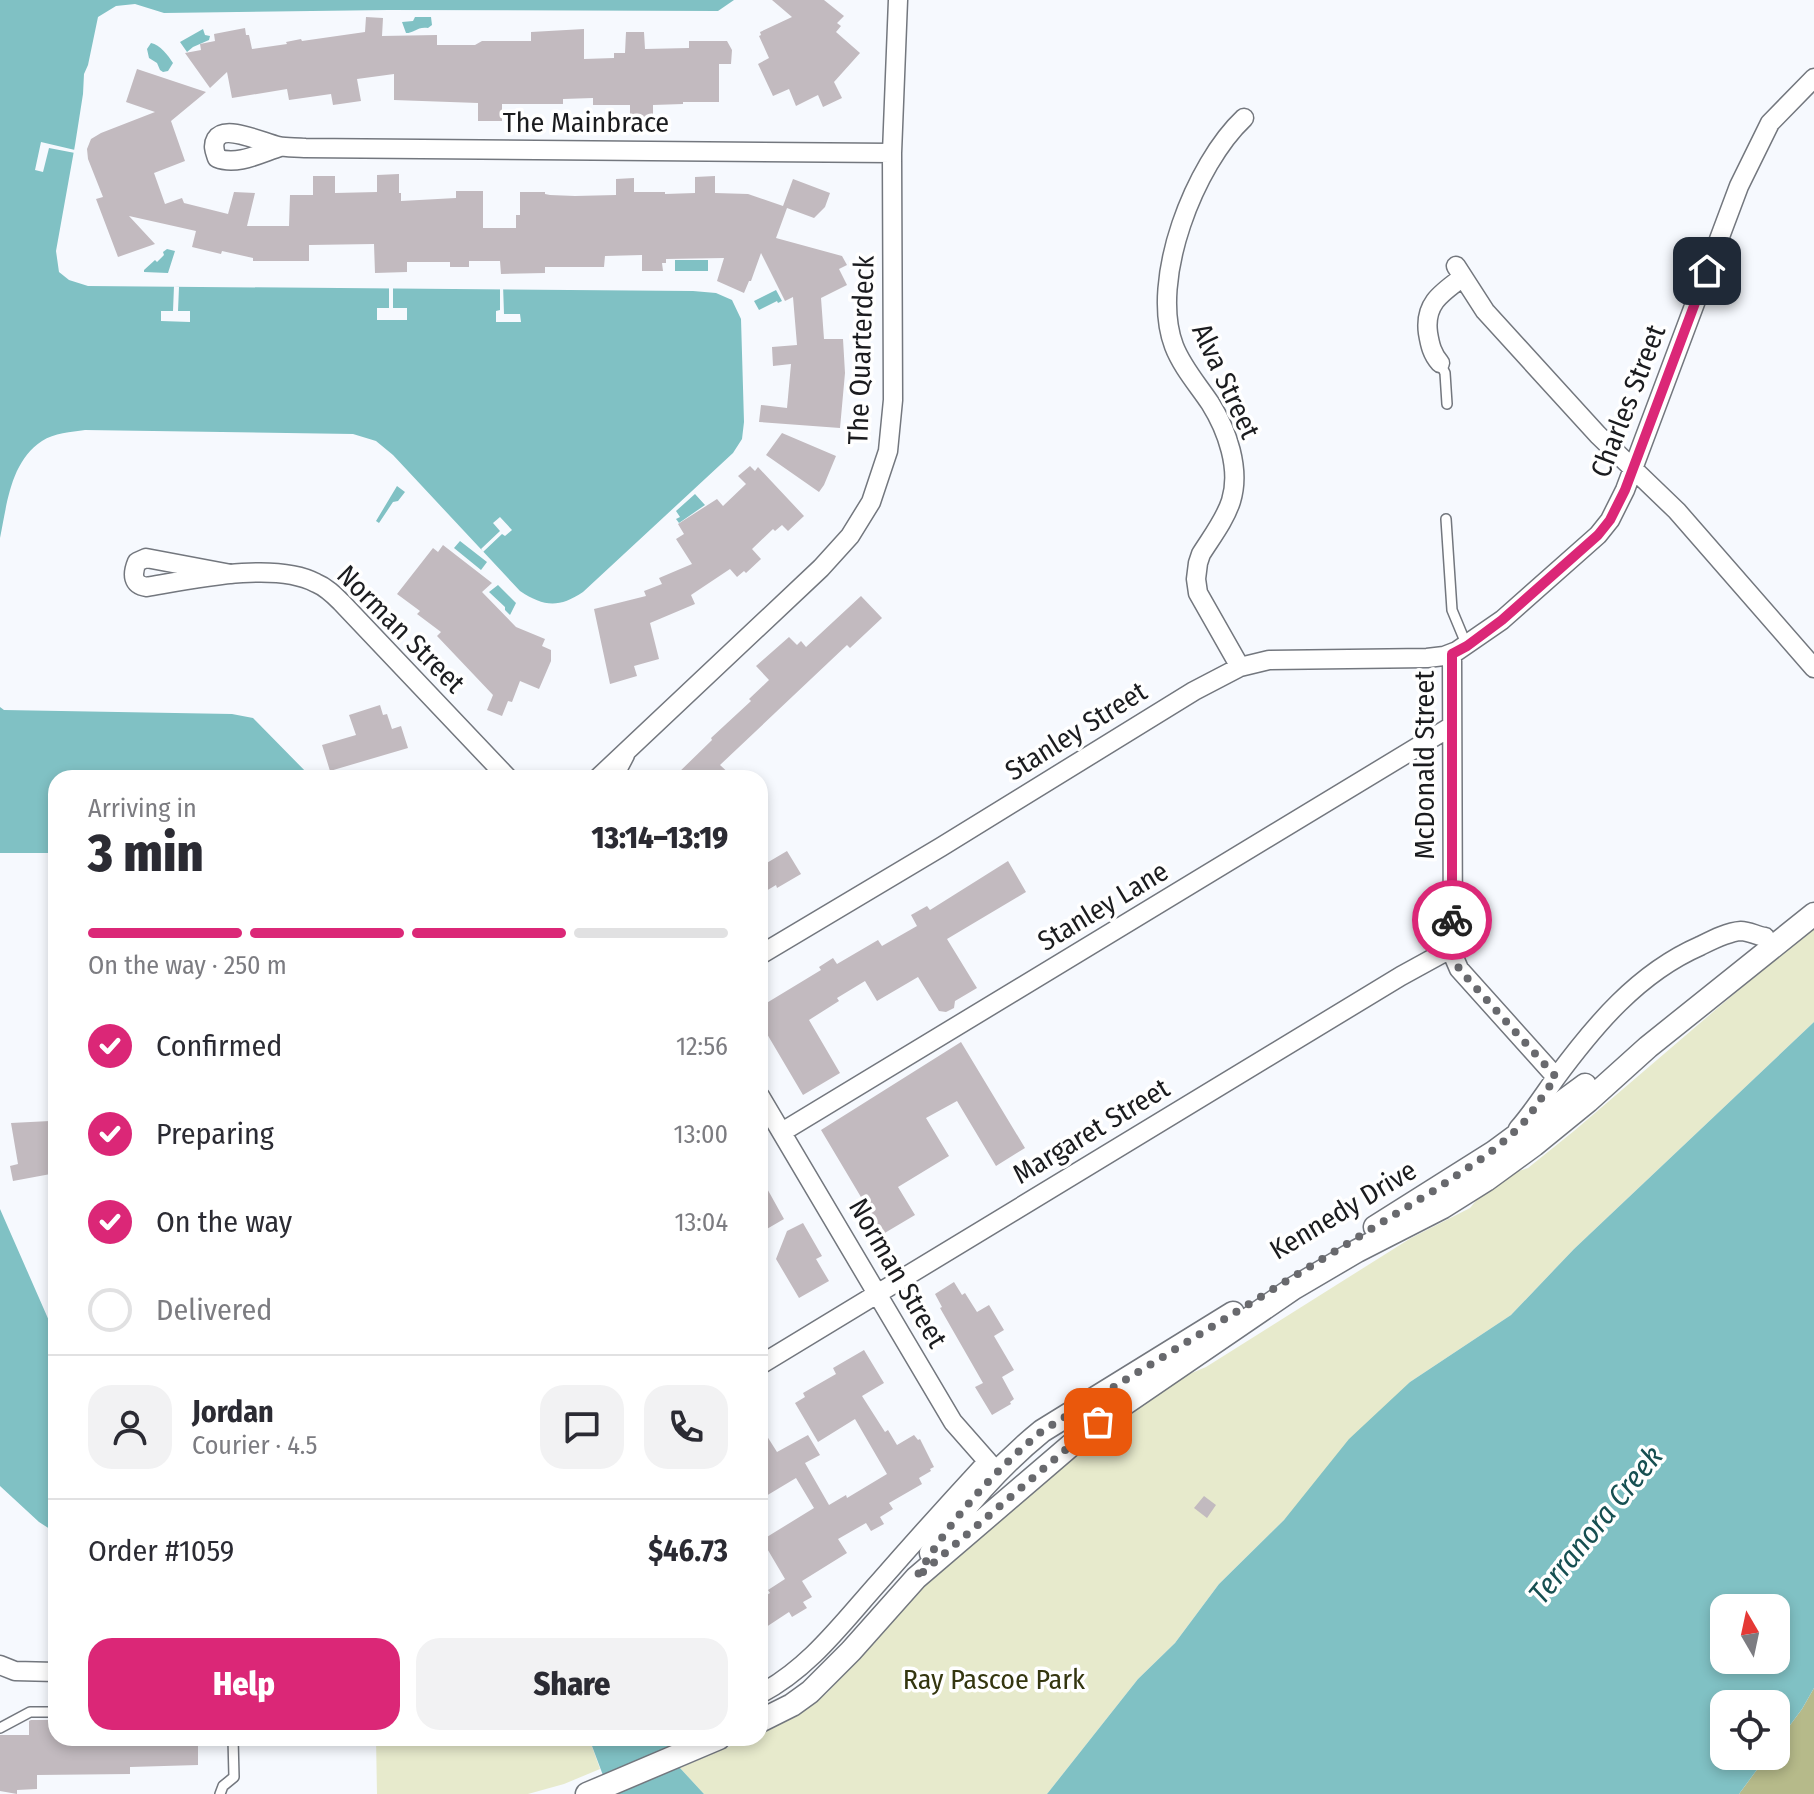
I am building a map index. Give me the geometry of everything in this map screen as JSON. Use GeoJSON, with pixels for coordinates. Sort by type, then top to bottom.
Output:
{"type":"FeatureCollection","features":[{"type":"Feature","properties":{"kind":"street","name":"The Quarterdeck"},"geometry":{"type":"LineString","coordinates":[[607,770],[821,568],[850,536],[871,502],[888,451],[893,400],[892,153],[898,0]]}},
{"type":"Feature","properties":{"kind":"street","name":"Charles Street"},"geometry":{"type":"LineString","coordinates":[[1460,650],[1502,620],[1598,535],[1614,513],[1739,186],[1770,123],[1814,78]]}},
{"type":"Feature","properties":{"kind":"street","name":"Alva Street"},"geometry":{"type":"LineString","coordinates":[[1240,667],[1200,601],[1196,579],[1201,554],[1232,499],[1232,458],[1218,417],[1175,350],[1167,311],[1169,271],[1179,231],[1205,168],[1218,146],[1244,118]]}},
{"type":"Feature","properties":{"kind":"street","name":"The Mainbrace"},"geometry":{"type":"LineString","coordinates":[[280,147],[892,153]]}},
{"type":"Feature","properties":{"kind":"street"},"geometry":{"type":"LineString","coordinates":[[1440,363],[1430,345],[1428,314],[1460,272],[1485,311],[1598,435],[1677,511],[1814,668]]}},
{"type":"Feature","properties":{"kind":"street","name":"Norman Street"},"geometry":{"type":"LineString","coordinates":[[231,574],[283,573],[297,575],[323,586],[500,770]]}},
{"type":"Feature","properties":{"kind":"street","name":"Stanley Street"},"geometry":{"type":"LineString","coordinates":[[768,950],[1194,691],[1240,667],[1281,659],[1427,658],[1460,650]]}},
{"type":"Feature","properties":{"kind":"street","name":"McDonald Street"},"geometry":{"type":"LineString","coordinates":[[1460,650],[1452,726],[1452,948],[1459,969],[1556,1077]]}},
{"type":"Feature","properties":{"kind":"street","name":"Stanley Lane"},"geometry":{"type":"LineString","coordinates":[[782,1132],[1452,726]]}},
{"type":"Feature","properties":{"kind":"street","name":"Kennedy Drive"},"geometry":{"type":"LineString","coordinates":[[768,1717],[810,1692],[851,1651],[916,1578],[946,1531],[981,1488],[992,1467],[1042,1431],[1476,1163],[1569,1097],[1814,899]]}},
{"type":"Feature","properties":{"kind":"street","name":"Kennedy Drive"},"geometry":{"type":"LineString","coordinates":[[916,1578],[1098,1422],[1294,1288],[1357,1251],[1443,1207],[1534,1145],[1648,1047],[1814,914]]}},
{"type":"Feature","properties":{"kind":"street"},"geometry":{"type":"LineString","coordinates":[[1476,1163],[1519,1127],[1609,1012],[1656,971],[1690,950],[1735,932],[1745,931],[1765,937]]}},
{"type":"Feature","properties":{"kind":"street","name":"Margaret Street"},"geometry":{"type":"LineString","coordinates":[[768,1360],[1452,948]]}},
{"type":"Feature","properties":{"kind":"street","name":"Norman Street"},"geometry":{"type":"LineString","coordinates":[[768,1109],[953,1422],[992,1467]]}},
{"type":"Feature","properties":{"kind":"street"},"geometry":{"type":"LineString","coordinates":[[768,1689],[812,1657],[992,1467],[1003,1476],[1010,1476],[1083,1421],[1128,1402]]}},
{"type":"Feature","properties":{"kind":"street"},"geometry":{"type":"LineString","coordinates":[[0,1665],[15,1671],[48,1672]]}},
{"type":"Feature","properties":{"kind":"street"},"geometry":{"type":"LineString","coordinates":[[592,1792],[699,1746]]}},
{"type":"Feature","properties":{"kind":"lane"},"geometry":{"type":"LineString","coordinates":[[1440,363],[1445,373],[1447,404]]}},
{"type":"Feature","properties":{"kind":"lane","name":"McDonald Street"},"geometry":{"type":"LineString","coordinates":[[1446,519],[1451,604],[1460,650]]}},
{"type":"Feature","properties":{"kind":"lane"},"geometry":{"type":"LineString","coordinates":[[622,770],[638,741]]}},
{"type":"Feature","properties":{"kind":"lane"},"geometry":{"type":"LineString","coordinates":[[0,1728],[30,1712],[48,1712]]}},
{"type":"Feature","properties":{"kind":"lane"},"geometry":{"type":"LineString","coordinates":[[223,1791],[234,1777],[233,1746]]}},
{"type":"Feature","properties":{"kind":"green space","name":"Ray Pascoe Park"},"geometry":{"type":"Polygon","coordinates":[[[1814,929],[1814,1022],[1574,1249],[1511,1315],[1410,1382],[1284,1520],[1219,1584],[1175,1643],[1138,1679],[1047,1794],[704,1794],[680,1768],[731,1746],[768,1746],[768,1729],[826,1694],[965,1542],[1136,1405],[1206,1367],[1411,1238],[1470,1208],[1483,1192],[1509,1174],[1528,1168],[1814,929]]]}},
{"type":"Feature","properties":{"kind":"green space"},"geometry":{"type":"Polygon","coordinates":[[[1814,1688],[1814,1794],[1739,1794],[1757,1770],[1790,1770],[1790,1725],[1814,1688]]]}},
{"type":"Feature","properties":{"kind":"green space"},"geometry":{"type":"Polygon","coordinates":[[[376,1746],[592,1746],[600,1769],[528,1794],[377,1794],[376,1746]]]}},
{"type":"Feature","properties":{"kind":"water"},"geometry":{"type":"Polygon","coordinates":[[[0,0],[734,0],[718,11],[164,13],[135,4],[116,6],[98,17],[84,74],[56,251],[59,272],[69,280],[88,286],[716,293],[732,300],[741,319],[742,439],[733,453],[583,592],[552,604],[520,591],[393,455],[376,441],[353,434],[85,430],[57,435],[31,450],[16,472],[0,538],[0,0]]]}},
{"type":"Feature","properties":{"kind":"water"},"geometry":{"type":"Polygon","coordinates":[[[415,17],[431,17],[432,25],[406,33],[402,22],[413,21],[415,17]]]}},
{"type":"Feature","properties":{"kind":"water"},"geometry":{"type":"Polygon","coordinates":[[[203,29],[205,35],[210,36],[209,40],[187,52],[180,42],[203,29]]]}},
{"type":"Feature","properties":{"kind":"water"},"geometry":{"type":"Polygon","coordinates":[[[151,43],[161,48],[173,63],[168,71],[160,70],[157,63],[149,58],[147,49],[151,43]]]}},
{"type":"Feature","properties":{"kind":"water"},"geometry":{"type":"Polygon","coordinates":[[[167,249],[175,251],[168,273],[144,272],[164,255],[167,249]]]}},
{"type":"Feature","properties":{"kind":"water"},"geometry":{"type":"Polygon","coordinates":[[[675,260],[708,260],[708,271],[675,271],[675,260]]]}},
{"type":"Feature","properties":{"kind":"water"},"geometry":{"type":"Polygon","coordinates":[[[776,290],[782,301],[759,310],[754,301],[776,290]]]}},
{"type":"Feature","properties":{"kind":"water"},"geometry":{"type":"Polygon","coordinates":[[[397,486],[405,492],[398,501],[393,502],[379,523],[376,521],[397,486]]]}},
{"type":"Feature","properties":{"kind":"water"},"geometry":{"type":"Polygon","coordinates":[[[695,494],[705,505],[679,523],[676,519],[680,517],[676,511],[695,494]]]}},
{"type":"Feature","properties":{"kind":"water"},"geometry":{"type":"Polygon","coordinates":[[[460,541],[487,562],[481,570],[454,548],[460,541]]]}},
{"type":"Feature","properties":{"kind":"water"},"geometry":{"type":"Polygon","coordinates":[[[498,585],[516,603],[510,615],[489,592],[498,585]]]}},
{"type":"Feature","properties":{"kind":"water"},"geometry":{"type":"Polygon","coordinates":[[[0,707],[4,710],[232,714],[253,718],[304,770],[48,770],[48,853],[0,853],[0,707]]]}},
{"type":"Feature","properties":{"kind":"water","name":"Terranora Creek"},"geometry":{"type":"Polygon","coordinates":[[[1814,1022],[1814,1688],[1790,1725],[1790,1690],[1710,1690],[1710,1770],[1757,1770],[1739,1794],[1047,1794],[1138,1679],[1175,1643],[1219,1584],[1284,1520],[1349,1439],[1410,1382],[1511,1315],[1574,1249],[1814,1022]]]}},
{"type":"Feature","properties":{"kind":"water"},"geometry":{"type":"Polygon","coordinates":[[[0,1209],[48,1318],[48,1528],[0,1486],[0,1209]]]}},
{"type":"Feature","properties":{"kind":"water"},"geometry":{"type":"Polygon","coordinates":[[[592,1746],[670,1746],[680,1768],[704,1794],[610,1794],[592,1746]]]}},
{"type":"Feature","properties":{"kind":"pier"},"geometry":{"type":"Polygon","coordinates":[[[41,142],[75,150],[75,153],[49,148],[43,172],[35,170],[41,142]]]}},
{"type":"Feature","properties":{"kind":"pier"},"geometry":{"type":"Polygon","coordinates":[[[389,284],[393,284],[393,308],[407,308],[407,320],[377,320],[377,308],[389,308],[389,284]]]}},
{"type":"Feature","properties":{"kind":"pier"},"geometry":{"type":"Polygon","coordinates":[[[500,285],[503,285],[504,314],[520,314],[521,322],[496,322],[496,311],[500,310],[500,285]]]}},
{"type":"Feature","properties":{"kind":"pier"},"geometry":{"type":"Polygon","coordinates":[[[174,286],[179,287],[178,311],[190,311],[190,322],[161,321],[161,311],[173,311],[174,286]]]}},
{"type":"Feature","properties":{"kind":"pier"},"geometry":{"type":"Polygon","coordinates":[[[500,517],[512,530],[505,536],[502,534],[483,552],[481,549],[500,531],[493,523],[500,517]]]}},
{"type":"Feature","properties":{"kind":"building"},"geometry":{"type":"Polygon","coordinates":[[[772,0],[824,0],[844,16],[837,23],[841,26],[836,32],[860,53],[834,82],[842,98],[823,107],[818,95],[796,106],[789,89],[773,96],[758,64],[769,58],[759,36],[760,32],[792,17],[772,0]]]}},
{"type":"Feature","properties":{"kind":"building"},"geometry":{"type":"Polygon","coordinates":[[[366,17],[383,18],[382,36],[437,35],[437,45],[531,41],[531,32],[584,29],[584,59],[614,58],[614,53],[625,53],[626,32],[644,32],[645,49],[689,48],[689,41],[727,41],[732,50],[731,64],[719,64],[719,102],[653,105],[653,121],[630,121],[630,105],[593,105],[593,98],[563,99],[563,104],[502,104],[502,121],[478,121],[478,103],[394,100],[394,74],[357,79],[361,101],[333,105],[331,94],[289,100],[287,89],[232,98],[227,72],[210,88],[185,53],[201,50],[200,44],[215,41],[214,34],[245,28],[252,49],[301,39],[365,32],[366,17]]]}},
{"type":"Feature","properties":{"kind":"building"},"geometry":{"type":"Polygon","coordinates":[[[137,69],[206,92],[171,121],[185,161],[154,173],[165,204],[182,198],[184,203],[228,214],[234,192],[255,193],[247,226],[289,226],[290,195],[313,195],[313,176],[335,176],[335,193],[377,192],[377,175],[399,174],[401,201],[456,198],[456,191],[483,191],[483,228],[516,228],[516,215],[520,215],[520,192],[616,195],[616,179],[634,178],[634,192],[665,194],[695,193],[695,177],[715,176],[715,193],[748,194],[783,206],[793,179],[830,193],[825,207],[814,218],[787,208],[776,238],[842,256],[847,265],[839,269],[847,285],[821,298],[824,339],[843,339],[845,373],[840,428],[759,422],[761,405],[787,408],[791,364],[773,366],[772,347],[797,345],[793,297],[785,301],[761,253],[744,293],[717,281],[724,258],[666,259],[666,263],[662,263],[663,271],[642,271],[642,255],[605,256],[604,267],[545,267],[545,273],[501,274],[500,261],[469,261],[469,267],[450,267],[450,262],[407,262],[407,272],[375,273],[374,244],[309,245],[309,261],[253,261],[253,258],[192,247],[196,231],[129,216],[155,244],[118,257],[96,199],[103,197],[87,149],[91,139],[101,133],[155,112],[126,102],[137,69]]]}},
{"type":"Feature","properties":{"kind":"building"},"geometry":{"type":"Polygon","coordinates":[[[782,433],[836,456],[819,492],[766,455],[782,433]]]}},
{"type":"Feature","properties":{"kind":"building"},"geometry":{"type":"Polygon","coordinates":[[[750,466],[755,471],[758,467],[804,516],[788,531],[782,525],[775,531],[773,529],[752,549],[761,559],[746,573],[744,571],[737,577],[730,569],[691,595],[695,604],[650,623],[659,659],[634,666],[637,676],[610,684],[594,609],[646,596],[644,591],[662,584],[659,578],[692,564],[676,539],[684,534],[678,524],[717,499],[723,506],[746,484],[738,476],[750,466]]]}},
{"type":"Feature","properties":{"kind":"building"},"geometry":{"type":"Polygon","coordinates":[[[443,545],[492,583],[482,592],[516,627],[545,639],[542,646],[551,650],[551,661],[539,689],[520,681],[512,702],[508,701],[502,716],[487,710],[493,695],[437,636],[441,632],[397,594],[433,548],[438,552],[443,545]]]}},
{"type":"Feature","properties":{"kind":"building"},"geometry":{"type":"Polygon","coordinates":[[[861,596],[882,618],[850,648],[847,645],[720,765],[725,770],[681,770],[769,680],[756,666],[789,637],[797,645],[801,641],[806,647],[861,596]]]}},
{"type":"Feature","properties":{"kind":"building"},"geometry":{"type":"Polygon","coordinates":[[[380,705],[392,729],[401,726],[408,748],[330,770],[322,745],[356,735],[349,715],[380,705]]]}},
{"type":"Feature","properties":{"kind":"building"},"geometry":{"type":"Polygon","coordinates":[[[787,851],[801,874],[768,890],[768,862],[787,851]]]}},
{"type":"Feature","properties":{"kind":"building"},"geometry":{"type":"Polygon","coordinates":[[[1008,861],[1026,892],[947,939],[977,988],[955,1001],[954,1008],[939,1011],[918,977],[877,1001],[865,981],[809,1020],[840,1073],[803,1095],[768,1036],[768,1002],[821,970],[819,967],[833,958],[837,964],[878,940],[882,946],[917,926],[911,915],[927,906],[930,910],[1008,861]]]}},
{"type":"Feature","properties":{"kind":"building"},"geometry":{"type":"Polygon","coordinates":[[[961,1042],[1025,1148],[996,1166],[957,1101],[926,1118],[949,1156],[898,1187],[915,1215],[883,1234],[821,1130],[961,1042]]]}},
{"type":"Feature","properties":{"kind":"building"},"geometry":{"type":"Polygon","coordinates":[[[48,1121],[48,1174],[13,1181],[10,1166],[18,1164],[11,1123],[48,1121]]]}},
{"type":"Feature","properties":{"kind":"building"},"geometry":{"type":"Polygon","coordinates":[[[768,1190],[784,1219],[768,1228],[768,1190]]]}},
{"type":"Feature","properties":{"kind":"building"},"geometry":{"type":"Polygon","coordinates":[[[803,1223],[822,1256],[816,1259],[829,1281],[799,1298],[776,1259],[787,1231],[803,1223]]]}},
{"type":"Feature","properties":{"kind":"building"},"geometry":{"type":"Polygon","coordinates":[[[954,1282],[977,1312],[989,1305],[1004,1330],[994,1336],[1014,1370],[1002,1377],[1014,1399],[992,1415],[975,1387],[983,1383],[935,1294],[954,1282]]]}},
{"type":"Feature","properties":{"kind":"building"},"geometry":{"type":"Polygon","coordinates":[[[864,1350],[884,1383],[862,1396],[897,1445],[914,1435],[920,1439],[934,1467],[919,1478],[922,1484],[889,1503],[893,1509],[880,1517],[884,1524],[871,1531],[866,1523],[838,1539],[847,1553],[802,1581],[812,1597],[803,1602],[807,1608],[792,1617],[789,1612],[768,1626],[768,1590],[785,1579],[768,1550],[768,1536],[814,1508],[796,1478],[768,1495],[768,1438],[777,1452],[808,1435],[820,1455],[805,1463],[829,1505],[887,1474],[855,1419],[818,1442],[795,1403],[805,1397],[803,1393],[836,1374],[833,1368],[864,1350]]]}},
{"type":"Feature","properties":{"kind":"building"},"geometry":{"type":"Polygon","coordinates":[[[1204,1496],[1216,1505],[1207,1518],[1194,1508],[1204,1496]]]}},
{"type":"Feature","properties":{"kind":"building"},"geometry":{"type":"Polygon","coordinates":[[[48,1720],[48,1746],[198,1746],[198,1765],[130,1767],[130,1774],[37,1775],[37,1789],[17,1790],[17,1794],[0,1791],[0,1735],[29,1735],[29,1721],[48,1720]]]}},
{"type":"Feature","properties":{"kind":"way so far"},"geometry":{"type":"LineString","coordinates":[[1098,1422],[916,1578],[946,1531],[981,1488],[1042,1431],[1438,1188],[1496,1149],[1527,1119],[1556,1077],[1459,969],[1452,948],[1452,920]]}},
{"type":"Feature","properties":{"kind":"route"},"geometry":{"type":"LineString","coordinates":[[1452,920],[1452,654],[1502,620],[1592,541],[1610,520],[1625,490],[1707,271]]}}]}
